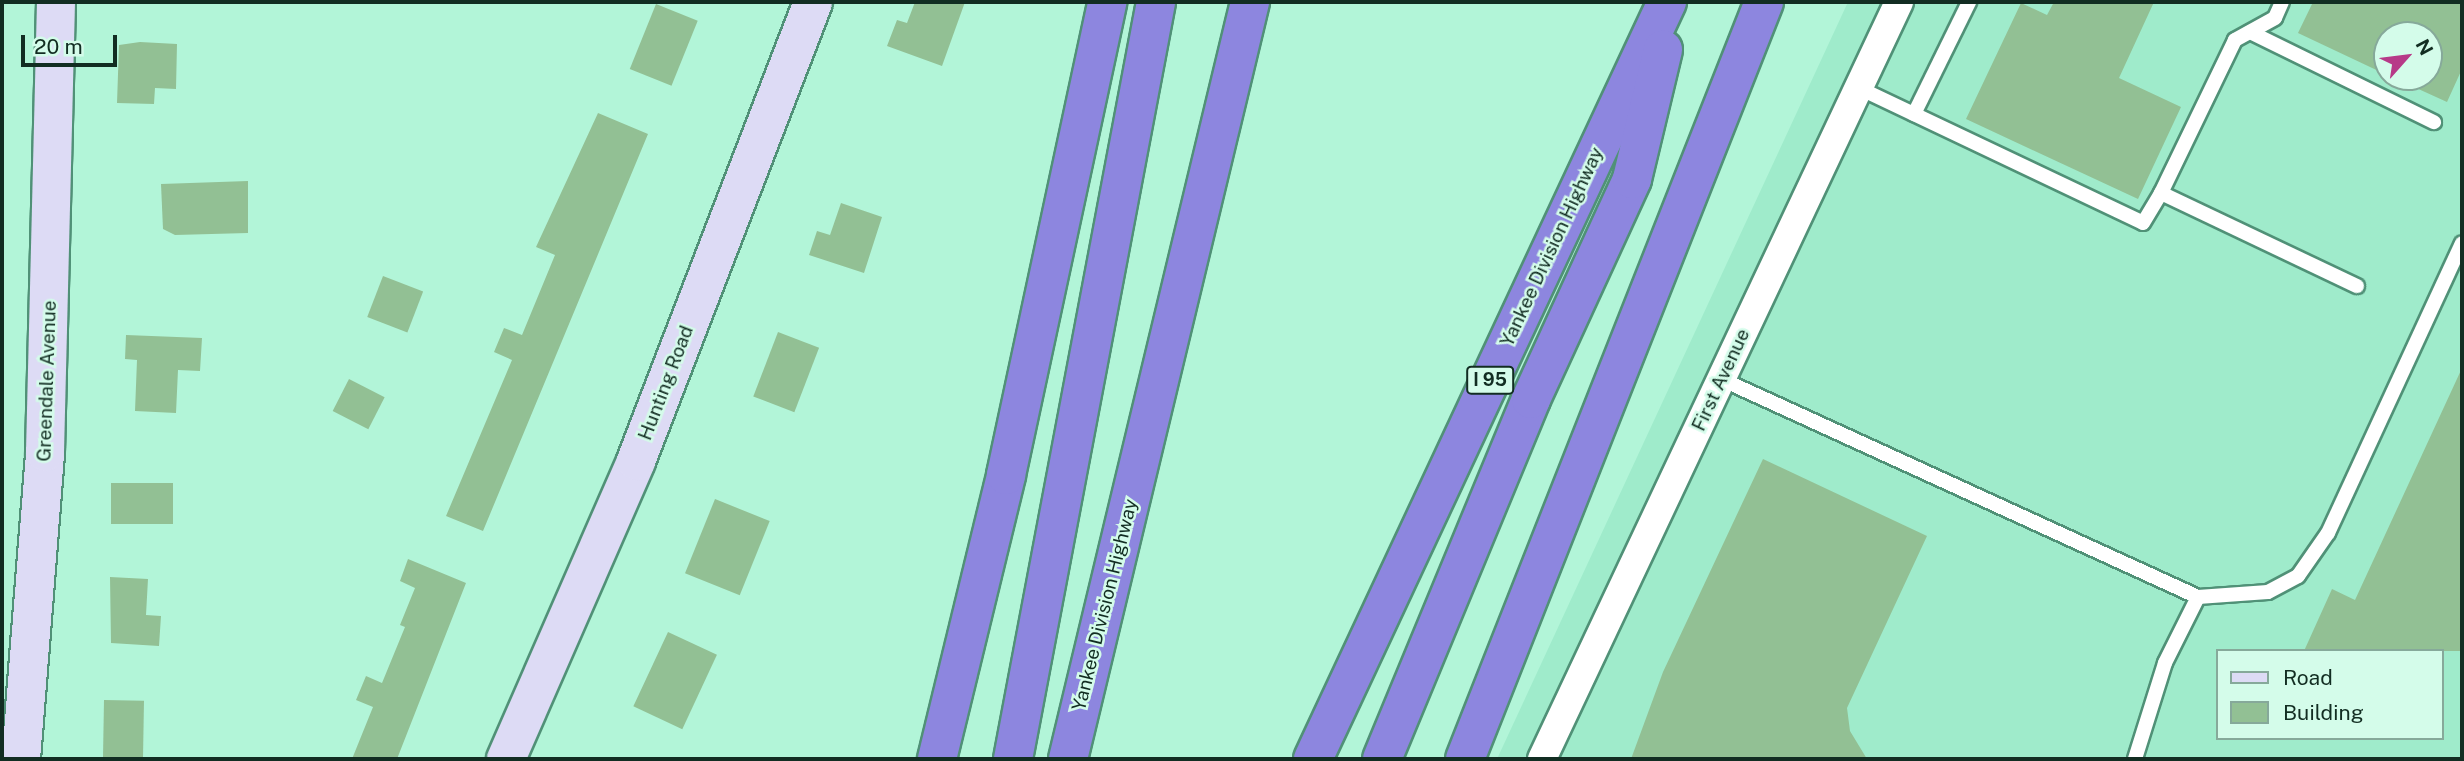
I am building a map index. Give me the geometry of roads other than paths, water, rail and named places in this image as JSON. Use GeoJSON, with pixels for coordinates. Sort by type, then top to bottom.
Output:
{"type":"FeatureCollection","features":[{"type":"Feature","properties":{"kind":"highway"},"geometry":{"type":"LineString","coordinates":[[937,759],[1006,475],[1107,2]]}},
{"type":"Feature","properties":{"kind":"highway"},"geometry":{"type":"LineString","coordinates":[[1013,759],[1156,2]]}},
{"type":"Feature","properties":{"kind":"highway","name":"Yankee Division Highway"},"geometry":{"type":"LineString","coordinates":[[1068,759],[1250,2]]}},
{"type":"Feature","properties":{"kind":"highway","name":"Yankee Division Highway"},"geometry":{"type":"LineString","coordinates":[[1313,759],[1667,2]]}},
{"type":"Feature","properties":{"kind":"highway"},"geometry":{"type":"LineString","coordinates":[[1382,759],[1531,399],[1632,179],[1675,2]]}},
{"type":"Feature","properties":{"kind":"highway"},"geometry":{"type":"LineString","coordinates":[[1465,759],[1763,2]]}},
{"type":"Feature","properties":{"kind":"main road","name":"Greendale Avenue"},"geometry":{"type":"LineString","coordinates":[[21,759],[44,463],[56,2]]}},
{"type":"Feature","properties":{"kind":"main road","name":"Hunting Road"},"geometry":{"type":"LineString","coordinates":[[506,759],[631,471],[813,2]]}},
{"type":"Feature","properties":{"kind":"street","name":"First Avenue"},"geometry":{"type":"LineString","coordinates":[[1542,759],[1899,2]]}},
{"type":"Feature","properties":{"kind":"lane"},"geometry":{"type":"LineString","coordinates":[[1914,114],[1969,2]]}},
{"type":"Feature","properties":{"kind":"lane"},"geometry":{"type":"LineString","coordinates":[[1859,88],[2143,223],[2161,193],[2235,40],[2275,18],[2282,2]]}},
{"type":"Feature","properties":{"kind":"lane"},"geometry":{"type":"LineString","coordinates":[[2250,32],[2434,122]]}},
{"type":"Feature","properties":{"kind":"lane"},"geometry":{"type":"LineString","coordinates":[[2161,193],[2357,286]]}},
{"type":"Feature","properties":{"kind":"lane"},"geometry":{"type":"LineString","coordinates":[[1721,379],[2198,597],[2269,592],[2298,576],[2328,533],[2462,243]]}},
{"type":"Feature","properties":{"kind":"lane"},"geometry":{"type":"LineString","coordinates":[[2135,759],[2165,663],[2198,597]]}}]}
